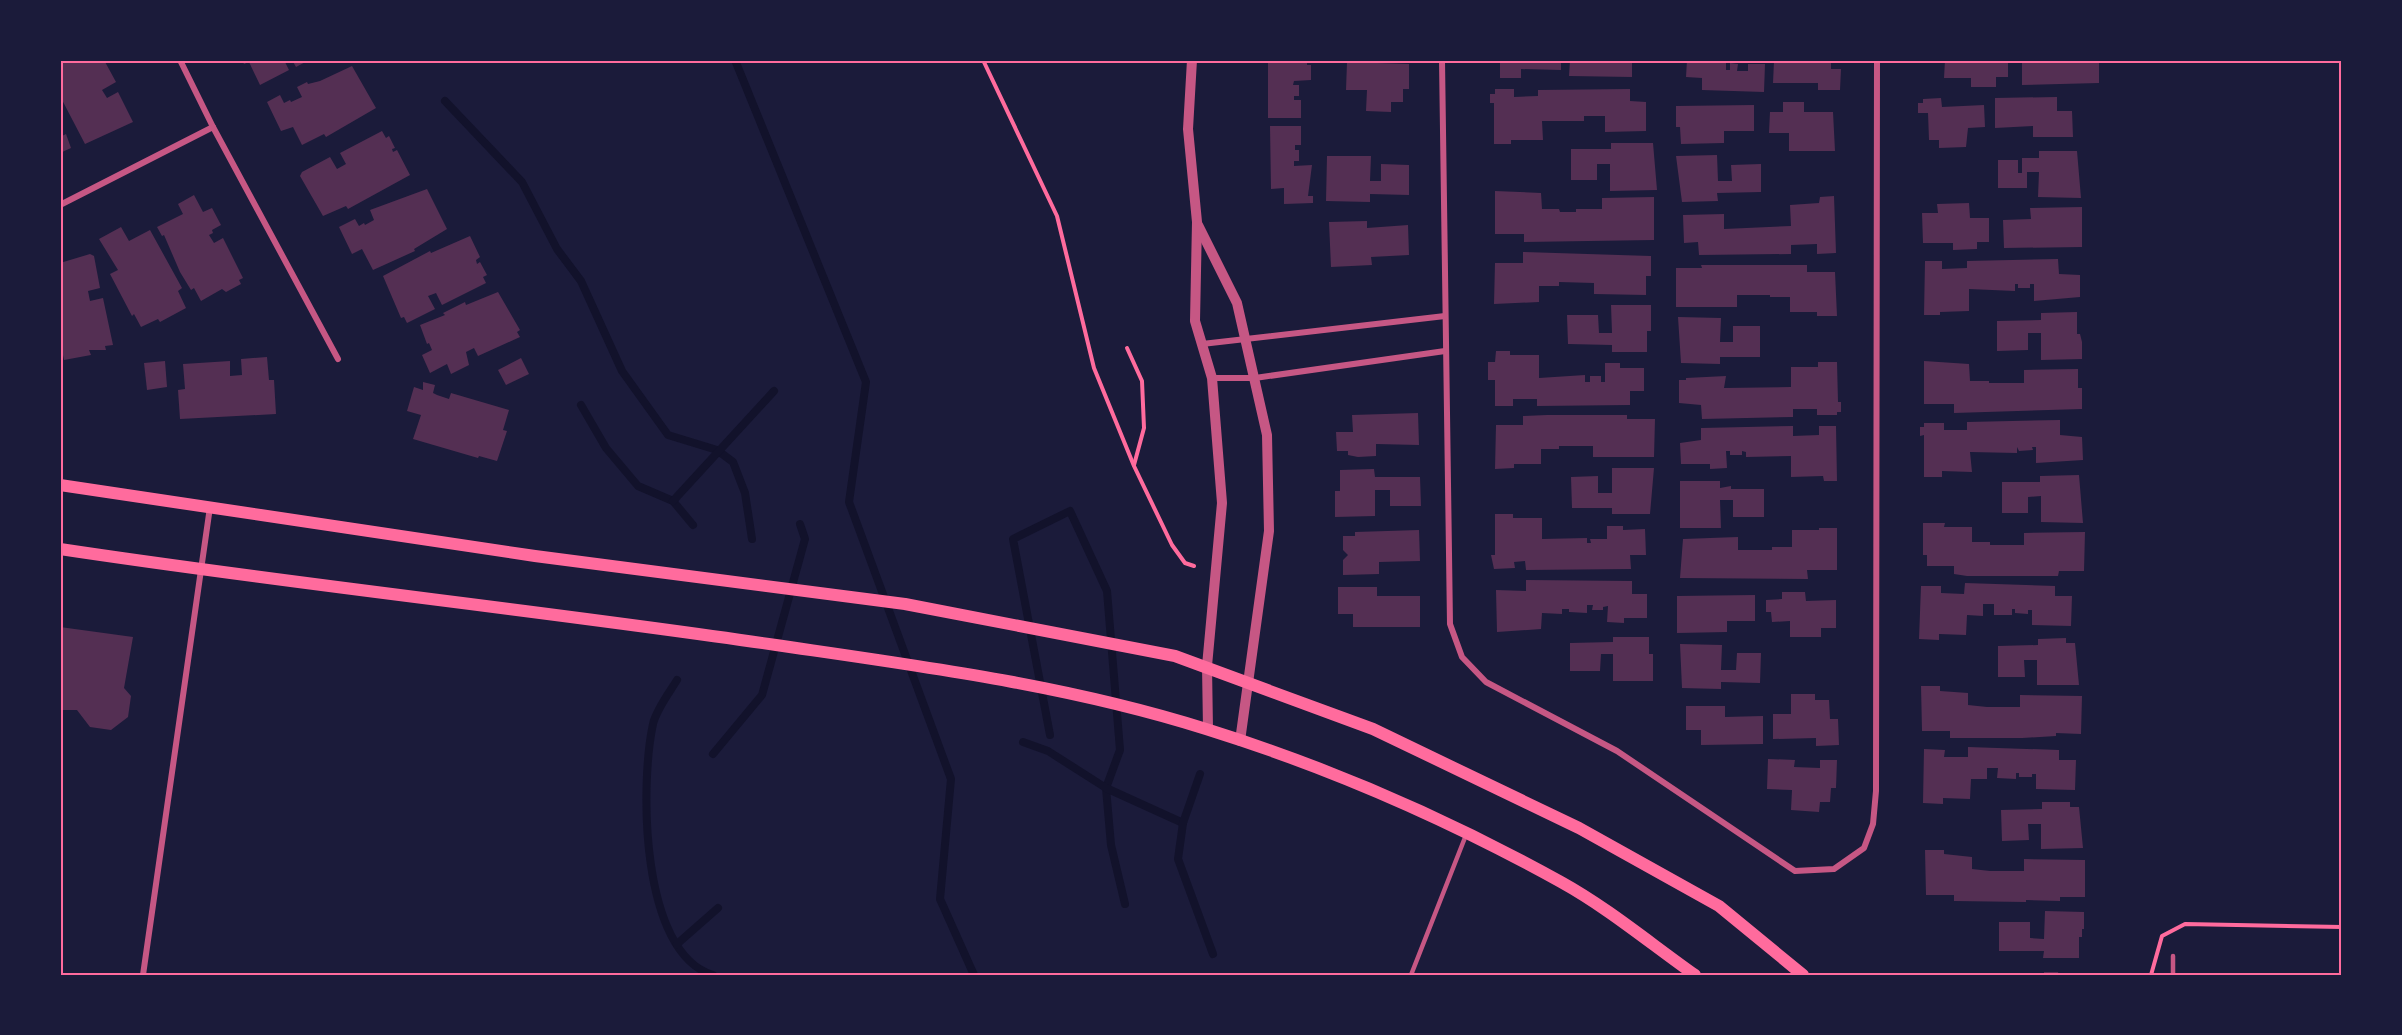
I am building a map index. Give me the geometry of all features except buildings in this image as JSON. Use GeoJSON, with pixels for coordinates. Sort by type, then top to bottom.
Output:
{"type":"FeatureCollection","features":[{"type":"Feature","properties":{"kind":"main road"},"geometry":{"type":"LineString","coordinates":[[60,485],[535,556],[905,604],[1175,656],[1373,729],[1579,828],[1719,906],[1803,975]]}},
{"type":"Feature","properties":{"kind":"main road"},"geometry":{"type":"LineString","coordinates":[[60,549],[202,570],[645,626],[987,675],[1173,719],[1325,770],[1467,834],[1565,884],[1695,975]]}},
{"type":"Feature","properties":{"kind":"street"},"geometry":{"type":"LineString","coordinates":[[180,60],[213,127],[338,359]]}},
{"type":"Feature","properties":{"kind":"street"},"geometry":{"type":"LineString","coordinates":[[1192,60],[1188,129],[1197,222],[1195,321],[1212,378],[1218,426],[1222,503],[1206,666],[1208,729]]}},
{"type":"Feature","properties":{"kind":"street"},"geometry":{"type":"LineString","coordinates":[[1442,60],[1449,624],[1462,657],[1486,682],[1617,751],[1795,871],[1834,869],[1864,848],[1873,824],[1876,791],[1877,60]]}},
{"type":"Feature","properties":{"kind":"street"},"geometry":{"type":"LineString","coordinates":[[60,205],[213,127]]}},
{"type":"Feature","properties":{"kind":"street"},"geometry":{"type":"LineString","coordinates":[[1197,222],[1237,303],[1267,435],[1269,531],[1240,741]]}},
{"type":"Feature","properties":{"kind":"street"},"geometry":{"type":"LineString","coordinates":[[1202,344],[1445,316]]}},
{"type":"Feature","properties":{"kind":"street"},"geometry":{"type":"LineString","coordinates":[[1212,378],[1255,378],[1445,351]]}},
{"type":"Feature","properties":{"kind":"street"},"geometry":{"type":"LineString","coordinates":[[143,975],[210,506]]}},
{"type":"Feature","properties":{"kind":"lane"},"geometry":{"type":"LineString","coordinates":[[1411,975],[1467,834]]}},
{"type":"Feature","properties":{"kind":"lane"},"geometry":{"type":"LineString","coordinates":[[2173,956],[2173,975]]}},
{"type":"Feature","properties":{"kind":"path"},"geometry":{"type":"LineString","coordinates":[[983,60],[1057,216],[1094,368],[1134,466],[1173,545],[1185,563],[1194,566]]}},
{"type":"Feature","properties":{"kind":"path"},"geometry":{"type":"LineString","coordinates":[[1127,348],[1142,381],[1144,428],[1134,466]]}},
{"type":"Feature","properties":{"kind":"path"},"geometry":{"type":"LineString","coordinates":[[2151,975],[2162,936],[2185,924],[2342,927]]}},
{"type":"Feature","properties":{"kind":"waterway"},"geometry":{"type":"LineString","coordinates":[[735,60],[866,382],[849,502],[951,779],[940,899],[974,975]]}},
{"type":"Feature","properties":{"kind":"waterway"},"geometry":{"type":"LineString","coordinates":[[445,101],[522,182],[557,249],[581,281],[622,371],[668,435],[717,450],[733,462],[745,493],[752,539]]}},
{"type":"Feature","properties":{"kind":"waterway"},"geometry":{"type":"LineString","coordinates":[[673,501],[774,391]]}},
{"type":"Feature","properties":{"kind":"waterway"},"geometry":{"type":"LineString","coordinates":[[581,405],[606,448],[638,486],[673,501],[693,525]]}},
{"type":"Feature","properties":{"kind":"waterway"},"geometry":{"type":"LineString","coordinates":[[1050,735],[1013,539],[1070,511],[1107,591],[1120,750],[1106,788],[1111,845],[1125,904]]}},
{"type":"Feature","properties":{"kind":"waterway"},"geometry":{"type":"LineString","coordinates":[[713,754],[762,695],[805,539],[800,524]]}},
{"type":"Feature","properties":{"kind":"waterway"},"geometry":{"type":"LineString","coordinates":[[677,680],[653,724],[649,751],[647,824],[651,864],[659,902],[671,935],[689,960],[713,975]]}},
{"type":"Feature","properties":{"kind":"waterway"},"geometry":{"type":"LineString","coordinates":[[1023,742],[1048,751],[1106,788],[1183,823]]}},
{"type":"Feature","properties":{"kind":"waterway"},"geometry":{"type":"LineString","coordinates":[[1200,774],[1183,823],[1178,859],[1213,954]]}},
{"type":"Feature","properties":{"kind":"waterway"},"geometry":{"type":"LineString","coordinates":[[677,944],[718,908]]}}]}
